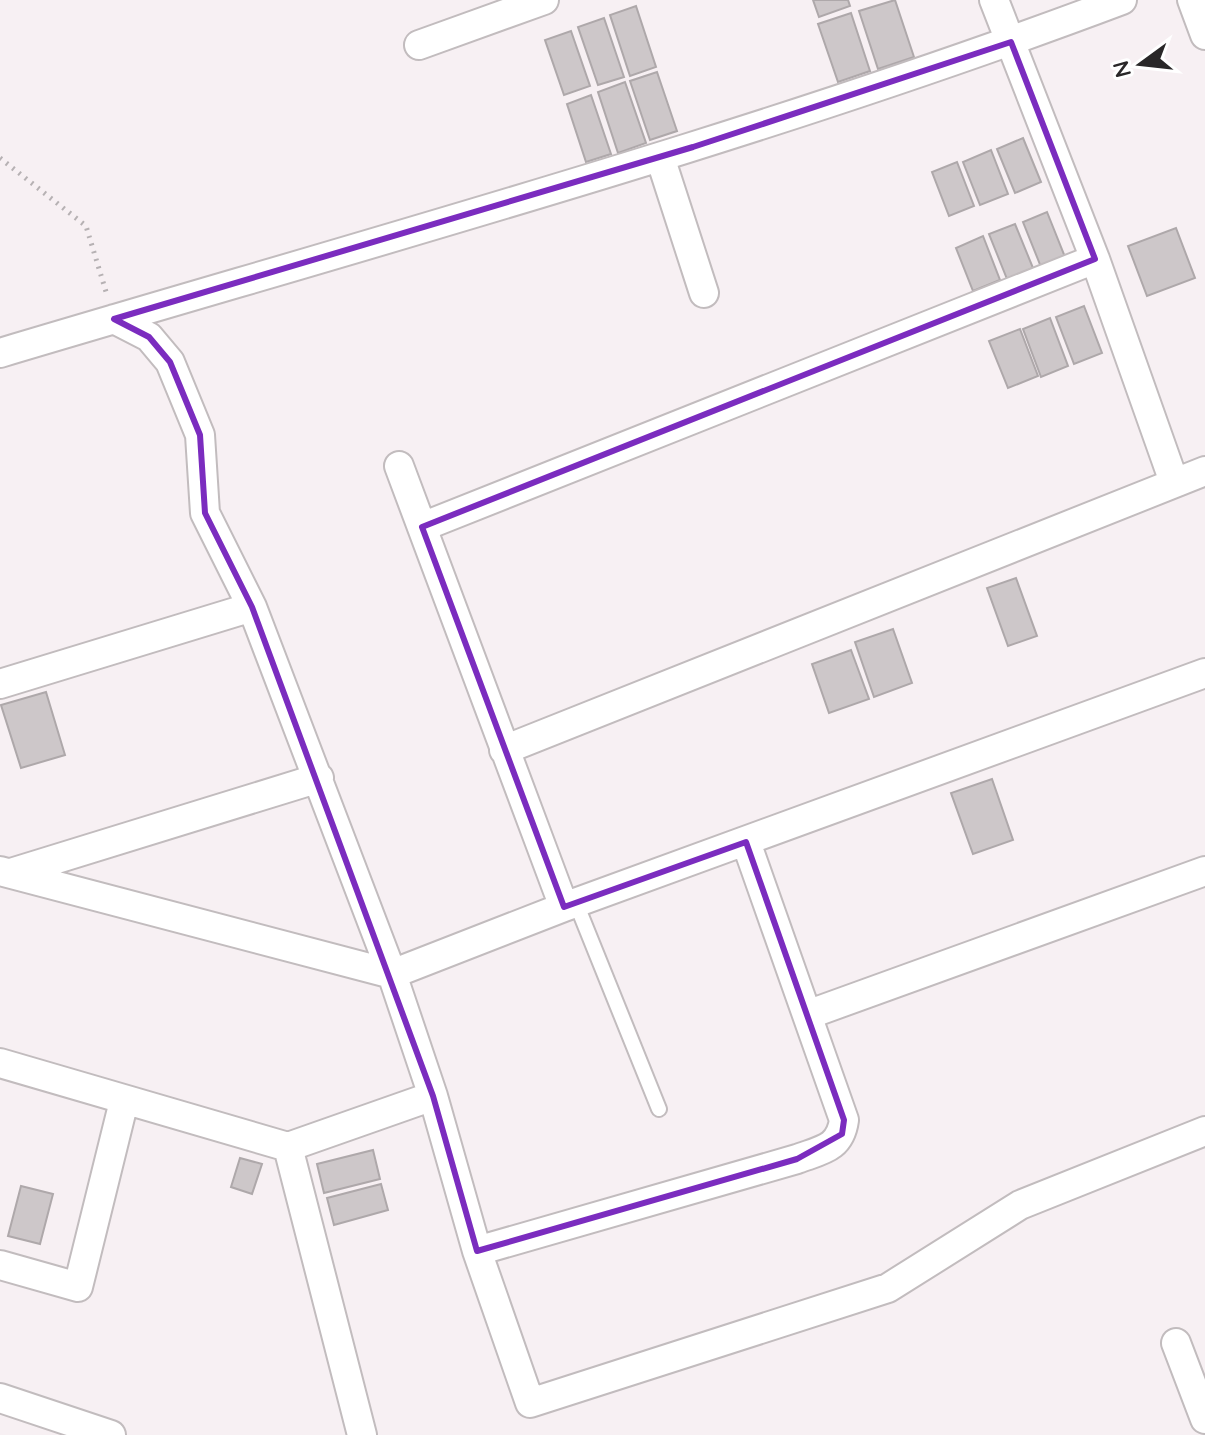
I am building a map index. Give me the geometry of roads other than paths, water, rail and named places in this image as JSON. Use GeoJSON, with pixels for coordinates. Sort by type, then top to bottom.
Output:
{"type":"FeatureCollection","features":[{"type":"Feature","properties":{"kind":"street"},"geometry":{"type":"LineString","coordinates":[[419,45],[544,0]]}},
{"type":"Feature","properties":{"kind":"street"},"geometry":{"type":"LineString","coordinates":[[994,0],[1095,259],[1174,482]]}},
{"type":"Feature","properties":{"kind":"street"},"geometry":{"type":"LineString","coordinates":[[0,353],[660,157],[1011,42],[1122,0]]}},
{"type":"Feature","properties":{"kind":"street"},"geometry":{"type":"LineString","coordinates":[[1192,0],[1205,35]]}},
{"type":"Feature","properties":{"kind":"street"},"geometry":{"type":"LineString","coordinates":[[660,157],[704,293]]}},
{"type":"Feature","properties":{"kind":"street"},"geometry":{"type":"LineString","coordinates":[[422,527],[1095,259]]}},
{"type":"Feature","properties":{"kind":"street"},"geometry":{"type":"LineString","coordinates":[[114,319],[149,337],[170,362],[200,435],[205,513],[252,607],[392,974],[433,1096],[477,1251],[530,1403],[888,1288],[1020,1205],[1205,1131]]}},
{"type":"Feature","properties":{"kind":"street"},"geometry":{"type":"LineString","coordinates":[[399,466],[504,750],[570,905]]}},
{"type":"Feature","properties":{"kind":"street"},"geometry":{"type":"LineString","coordinates":[[504,750],[1205,471]]}},
{"type":"Feature","properties":{"kind":"street"},"geometry":{"type":"LineString","coordinates":[[0,684],[252,607]]}},
{"type":"Feature","properties":{"kind":"street"},"geometry":{"type":"LineString","coordinates":[[5,872],[392,974],[570,905],[1205,673]]}},
{"type":"Feature","properties":{"kind":"street"},"geometry":{"type":"LineString","coordinates":[[5,872],[319,778]]}},
{"type":"Feature","properties":{"kind":"street"},"geometry":{"type":"LineString","coordinates":[[477,1251],[797,1159],[834,1144],[842,1134],[844,1120],[746,842]]}},
{"type":"Feature","properties":{"kind":"street"},"geometry":{"type":"LineString","coordinates":[[807,1015],[1205,871]]}},
{"type":"Feature","properties":{"kind":"street"},"geometry":{"type":"LineString","coordinates":[[0,1063],[288,1147],[433,1096]]}},
{"type":"Feature","properties":{"kind":"street"},"geometry":{"type":"LineString","coordinates":[[0,1265],[78,1287],[124,1101]]}},
{"type":"Feature","properties":{"kind":"street"},"geometry":{"type":"LineString","coordinates":[[288,1147],[362,1435]]}},
{"type":"Feature","properties":{"kind":"street"},"geometry":{"type":"LineString","coordinates":[[1176,1343],[1205,1419]]}},
{"type":"Feature","properties":{"kind":"street"},"geometry":{"type":"LineString","coordinates":[[3,1407],[111,1435]]}},
{"type":"Feature","properties":{"kind":"lane"},"geometry":{"type":"LineString","coordinates":[[570,905],[659,1109]]}}]}
